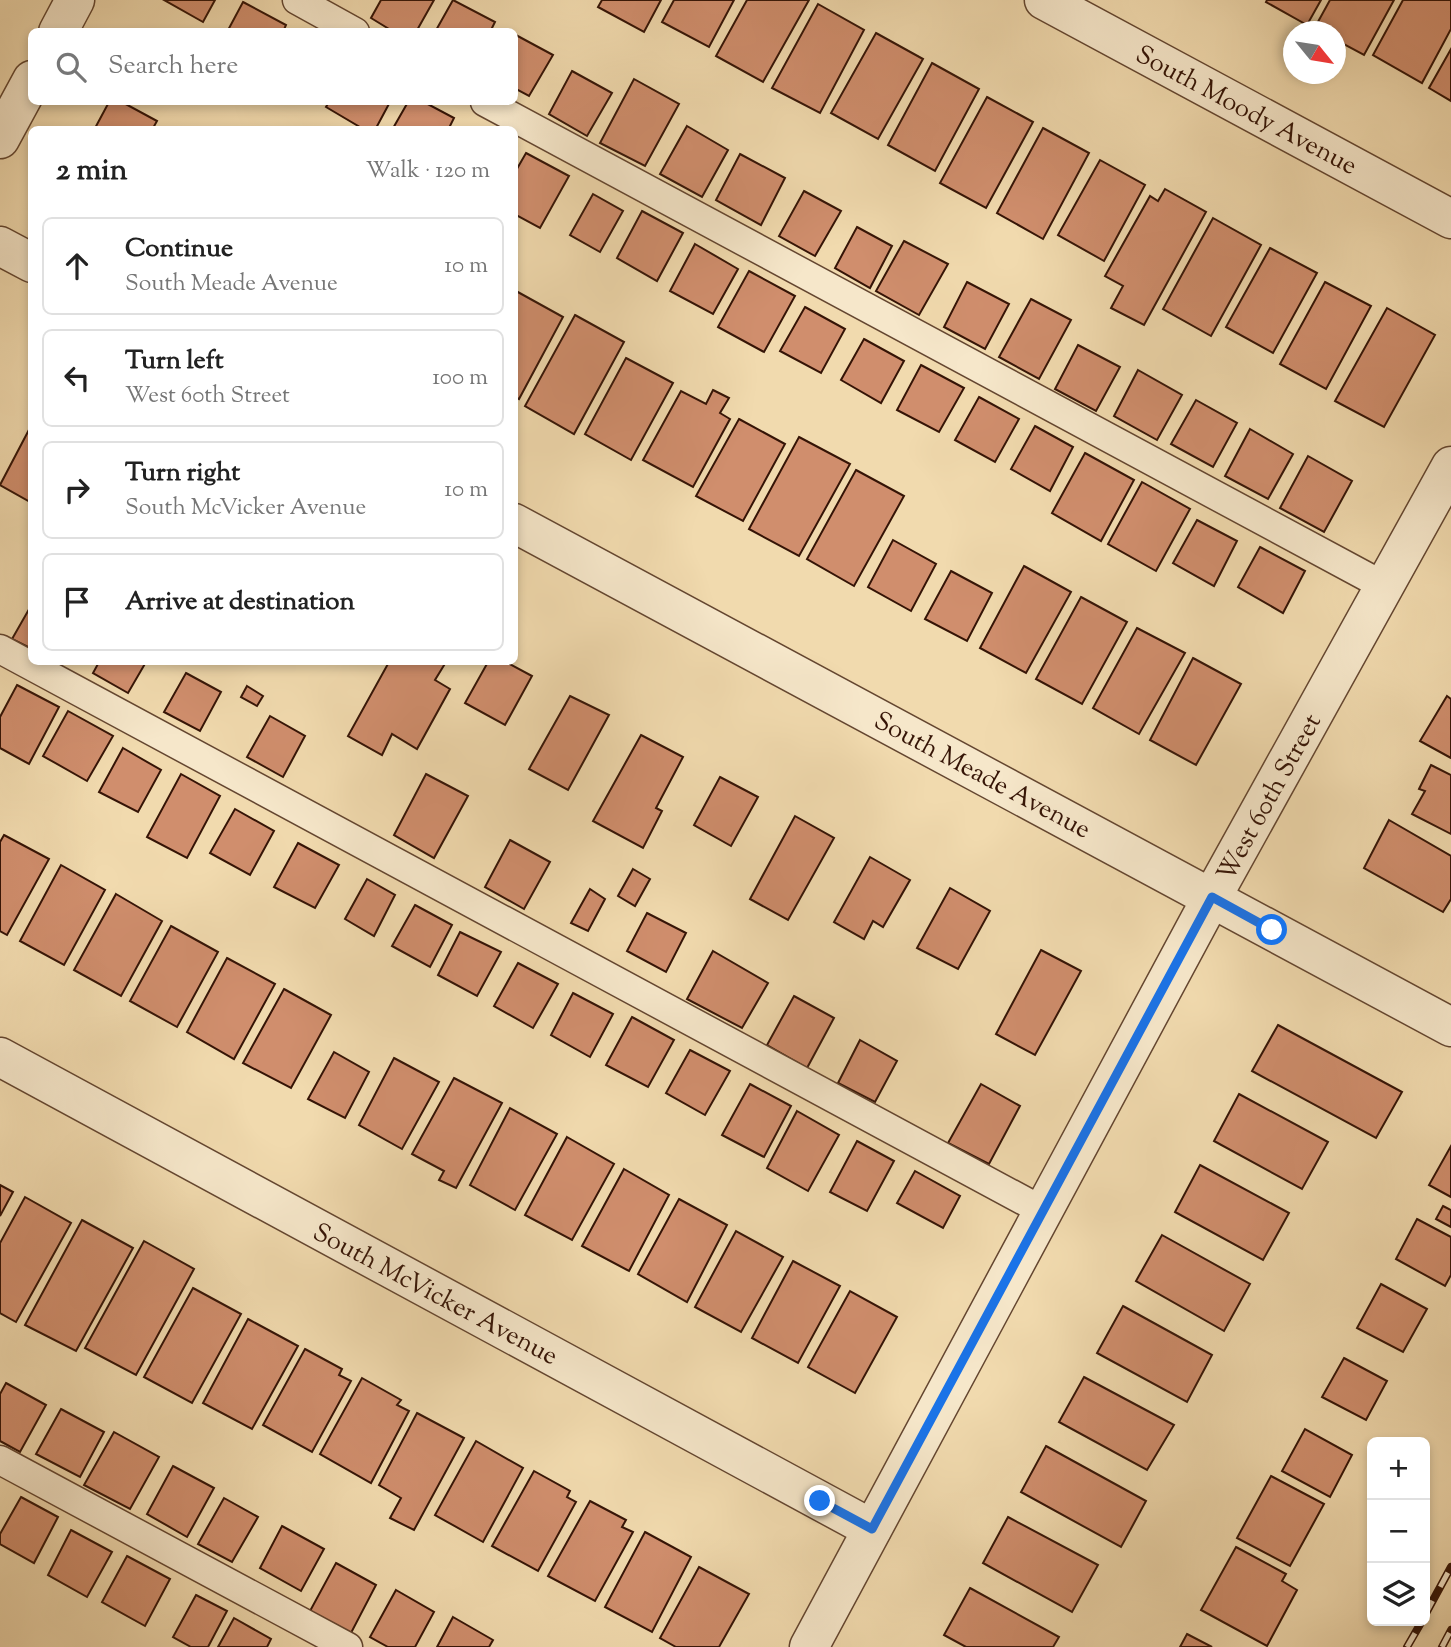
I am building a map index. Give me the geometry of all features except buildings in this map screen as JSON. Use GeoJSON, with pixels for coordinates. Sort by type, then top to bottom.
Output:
{"type":"FeatureCollection","features":[{"type":"Feature","properties":{"kind":"street"},"geometry":{"type":"LineString","coordinates":[[60,28],[75,0]]}},
{"type":"Feature","properties":{"kind":"street","name":"South Moody Avenue"},"geometry":{"type":"LineString","coordinates":[[1044,0],[1451,219]]}},
{"type":"Feature","properties":{"kind":"street"},"geometry":{"type":"LineString","coordinates":[[0,138],[28,87]]}},
{"type":"Feature","properties":{"kind":"street"},"geometry":{"type":"LineString","coordinates":[[0,247],[28,261]]}},
{"type":"Feature","properties":{"kind":"street","name":"West 60th Street"},"geometry":{"type":"LineString","coordinates":[[809,1647],[1212,897],[1451,466]]}},
{"type":"Feature","properties":{"kind":"street","name":"South Meade Avenue"},"geometry":{"type":"LineString","coordinates":[[518,525],[1451,1027]]}},
{"type":"Feature","properties":{"kind":"street","name":"South McVicker Avenue"},"geometry":{"type":"LineString","coordinates":[[0,1057],[872,1529]]}},
{"type":"Feature","properties":{"kind":"lane"},"geometry":{"type":"LineString","coordinates":[[297,0],[348,28]]}},
{"type":"Feature","properties":{"kind":"lane"},"geometry":{"type":"LineString","coordinates":[[491,105],[1384,586]]}},
{"type":"Feature","properties":{"kind":"lane"},"geometry":{"type":"LineString","coordinates":[[0,649],[28,664]]}},
{"type":"Feature","properties":{"kind":"lane"},"geometry":{"type":"LineString","coordinates":[[30,665],[1043,1211]]}},
{"type":"Feature","properties":{"kind":"lane"},"geometry":{"type":"LineString","coordinates":[[0,1460],[348,1647]]}},
{"type":"Feature","properties":{"kind":"railway"},"geometry":{"type":"LineString","coordinates":[[1430,1606],[1451,1567]]}},
{"type":"Feature","properties":{"kind":"railway"},"geometry":{"type":"LineString","coordinates":[[1407,1647],[1419,1626]]}},
{"type":"Feature","properties":{"kind":"railway"},"geometry":{"type":"LineString","coordinates":[[1442,1647],[1451,1630]]}},
{"type":"Feature","properties":{"kind":"route"},"geometry":{"type":"LineString","coordinates":[[820,1501],[872,1529],[1212,897],[1272,930]]}}]}
